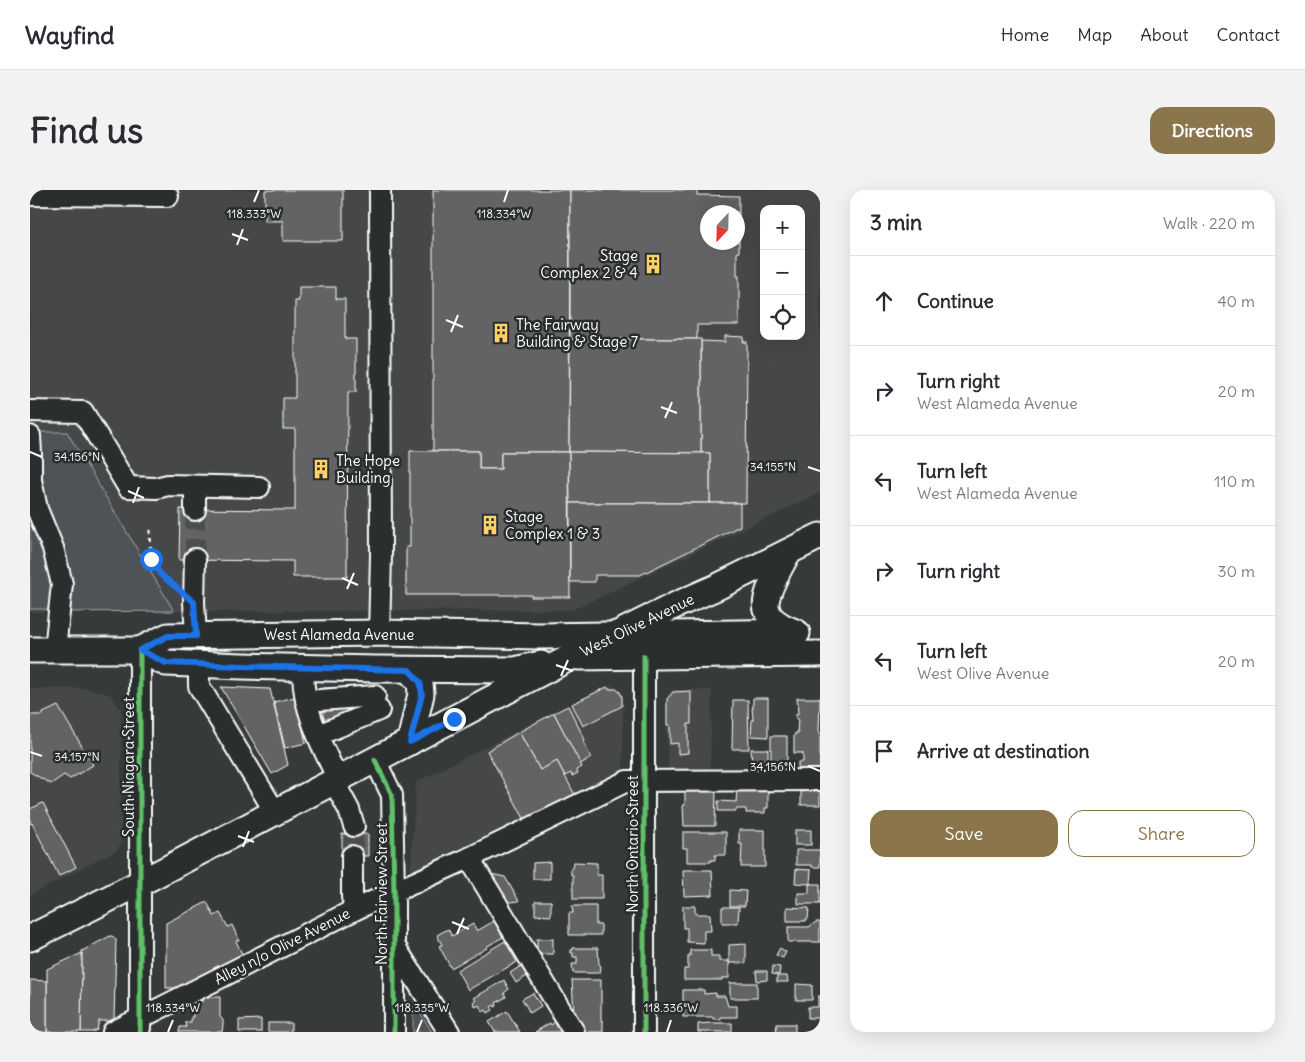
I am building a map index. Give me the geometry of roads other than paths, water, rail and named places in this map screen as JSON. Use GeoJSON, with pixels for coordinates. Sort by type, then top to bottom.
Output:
{"type":"FeatureCollection","features":[{"type":"Feature","properties":{"kind":"main road","name":"West Olive Avenue"},"geometry":{"type":"LineString","coordinates":[[30,938],[140,883],[571,657],[717,588],[820,536]]}},
{"type":"Feature","properties":{"kind":"main road"},"geometry":{"type":"LineString","coordinates":[[788,552],[769,591],[766,602],[767,611],[774,621],[795,632],[820,639]]}},
{"type":"Feature","properties":{"kind":"main road","name":"West Alameda Avenue"},"geometry":{"type":"LineString","coordinates":[[30,650],[140,650],[168,636],[379,633],[540,636],[795,632]]}},
{"type":"Feature","properties":{"kind":"main road"},"geometry":{"type":"LineString","coordinates":[[540,636],[571,657]]}},
{"type":"Feature","properties":{"kind":"main road","name":"West Alameda Avenue"},"geometry":{"type":"LineString","coordinates":[[292,667],[315,653],[369,648],[521,646],[571,657]]}},
{"type":"Feature","properties":{"kind":"main road","name":"West Alameda Avenue"},"geometry":{"type":"LineString","coordinates":[[140,650],[166,663],[409,670],[515,670],[571,657],[820,654]]}},
{"type":"Feature","properties":{"kind":"main road"},"geometry":{"type":"LineString","coordinates":[[409,670],[420,682],[422,694],[410,742]]}},
{"type":"Feature","properties":{"kind":"street"},"geometry":{"type":"LineString","coordinates":[[379,633],[380,190]]}},
{"type":"Feature","properties":{"kind":"street"},"geometry":{"type":"LineString","coordinates":[[30,195],[168,196]]}},
{"type":"Feature","properties":{"kind":"street"},"geometry":{"type":"LineString","coordinates":[[30,411],[83,412],[128,487],[156,488],[168,485],[259,487]]}},
{"type":"Feature","properties":{"kind":"street"},"geometry":{"type":"LineString","coordinates":[[30,436],[31,480],[37,508],[53,548],[62,584],[55,650]]}},
{"type":"Feature","properties":{"kind":"street"},"geometry":{"type":"LineString","coordinates":[[195,486],[195,510]]}},
{"type":"Feature","properties":{"kind":"street"},"geometry":{"type":"LineString","coordinates":[[195,559],[194,602],[196,636]]}},
{"type":"Feature","properties":{"kind":"street","name":"South Niagara Street"},"geometry":{"type":"LineString","coordinates":[[140,650],[140,1025]]}},
{"type":"Feature","properties":{"kind":"street","name":"North Ontario Street"},"geometry":{"type":"LineString","coordinates":[[644,656],[644,1032]]}},
{"type":"Feature","properties":{"kind":"street"},"geometry":{"type":"LineString","coordinates":[[199,664],[200,686],[275,812]]}},
{"type":"Feature","properties":{"kind":"street"},"geometry":{"type":"LineString","coordinates":[[292,667],[303,686],[306,701],[318,735],[350,810],[354,826]]}},
{"type":"Feature","properties":{"kind":"street"},"geometry":{"type":"LineString","coordinates":[[306,701],[377,703],[318,735]]}},
{"type":"Feature","properties":{"kind":"street","name":"North Fairview Street"},"geometry":{"type":"LineString","coordinates":[[375,760],[392,795],[394,1032]]}},
{"type":"Feature","properties":{"kind":"street","name":"Alley n/o Olive Avenue"},"geometry":{"type":"LineString","coordinates":[[113,1032],[140,1025],[263,955],[627,781],[820,780]]}},
{"type":"Feature","properties":{"kind":"street"},"geometry":{"type":"LineString","coordinates":[[352,856],[352,896],[356,909]]}},
{"type":"Feature","properties":{"kind":"street"},"geometry":{"type":"LineString","coordinates":[[469,858],[574,1032]]}},
{"type":"Feature","properties":{"kind":"street"},"geometry":{"type":"LineString","coordinates":[[394,945],[449,1032]]}},
{"type":"Feature","properties":{"kind":"tunnel"},"geometry":{"type":"LineString","coordinates":[[195,510],[195,559]]}},
{"type":"Feature","properties":{"kind":"tunnel"},"geometry":{"type":"LineString","coordinates":[[352,856],[354,826]]}},
{"type":"Feature","properties":{"kind":"place","name":"Stage Complex 2 & 4"},"geometry":{"type":"Point","coordinates":[653,264]}},
{"type":"Feature","properties":{"kind":"place","name":"The Fairway Building & Stage 7"},"geometry":{"type":"Point","coordinates":[501,333]}},
{"type":"Feature","properties":{"kind":"place","name":"The Hope Building"},"geometry":{"type":"Point","coordinates":[321,469]}},
{"type":"Feature","properties":{"kind":"place","name":"Stage Complex 1 & 3"},"geometry":{"type":"Point","coordinates":[490,525]}}]}
